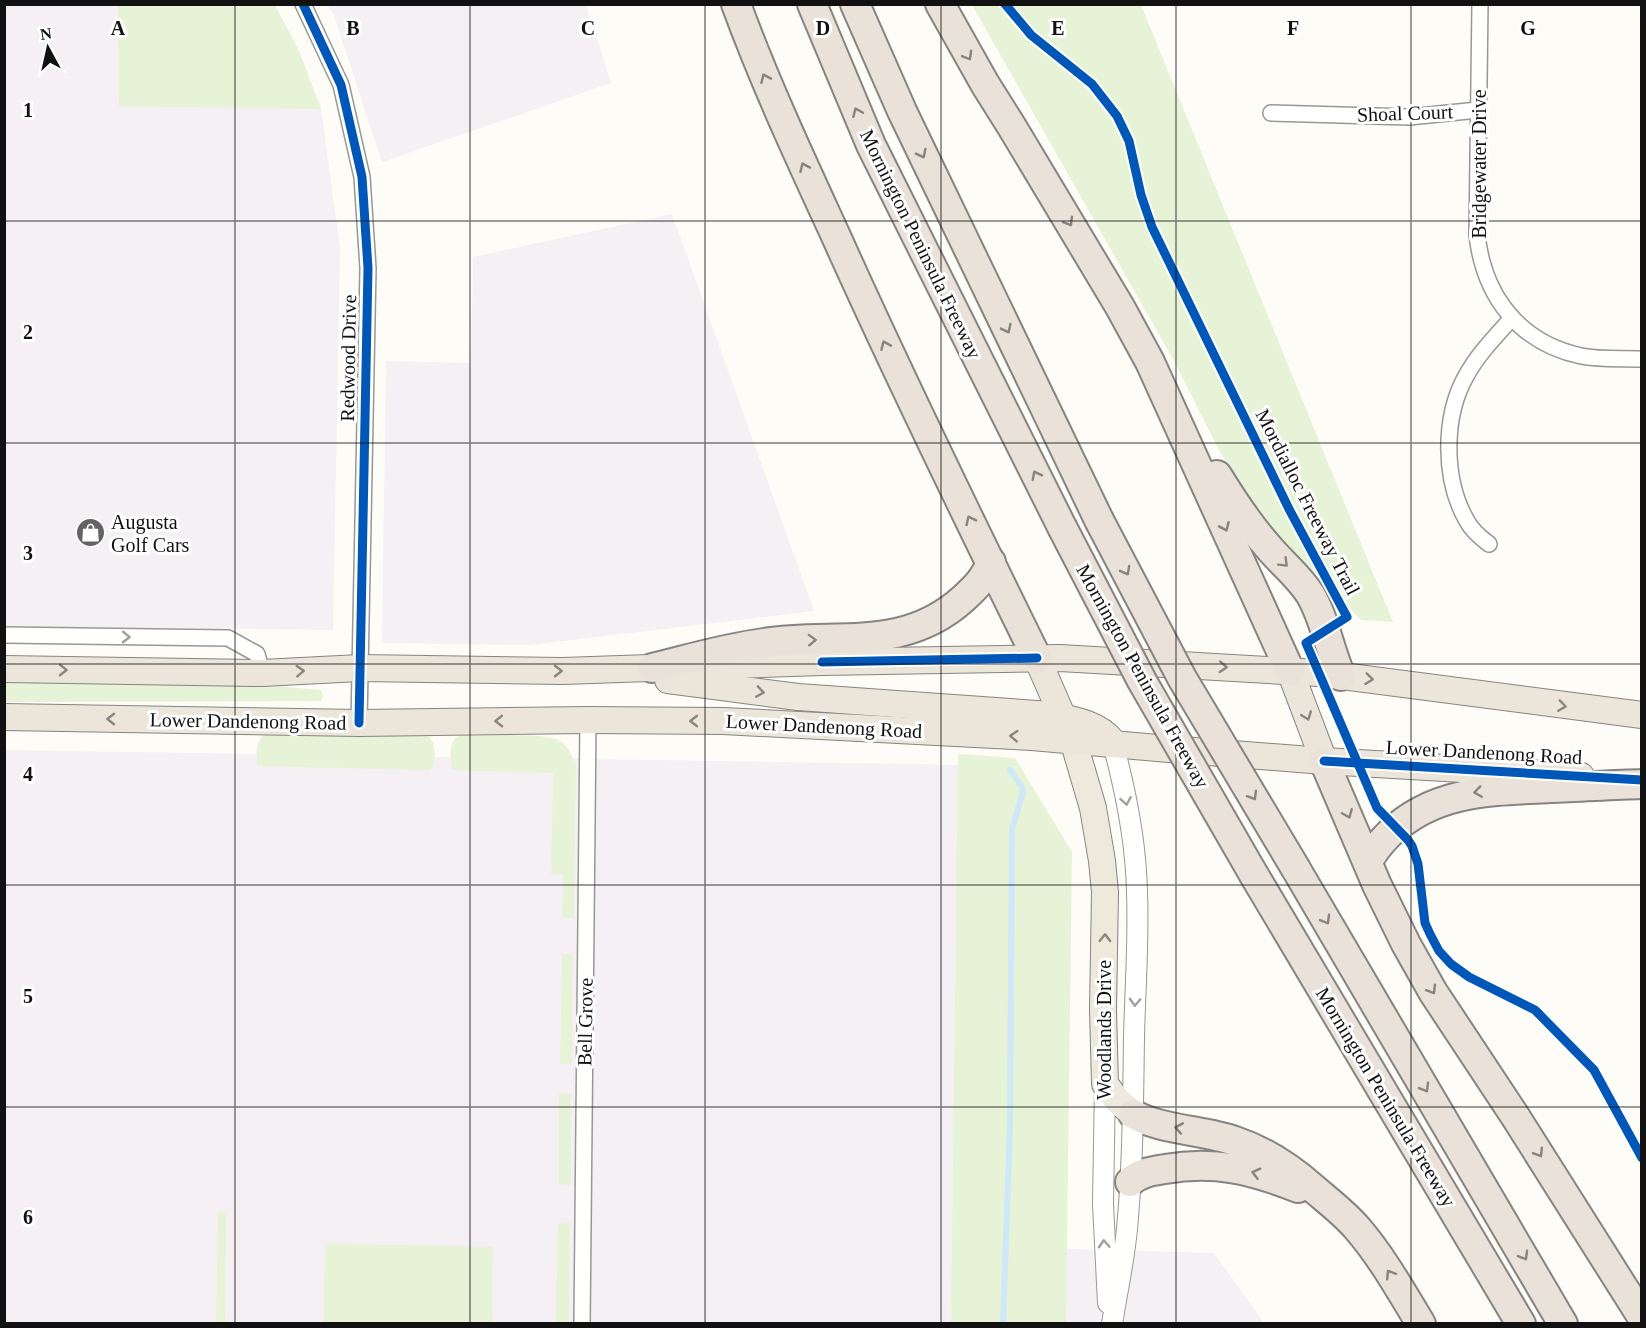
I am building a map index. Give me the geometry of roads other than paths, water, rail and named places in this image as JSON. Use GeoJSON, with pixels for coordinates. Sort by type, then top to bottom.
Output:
{"type":"FeatureCollection","features":[{"type":"Feature","properties":{"kind":"highway"},"geometry":{"type":"LineString","coordinates":[[736,4],[780,113],[890,356],[1037,658],[1068,729]]}},
{"type":"Feature","properties":{"kind":"highway","name":"Mornington Peninsula Freeway"},"geometry":{"type":"LineString","coordinates":[[812,4],[871,145],[1062,528],[1142,681],[1254,875],[1521,1323]]}},
{"type":"Feature","properties":{"kind":"highway","name":"Mornington Peninsula Freeway"},"geometry":{"type":"LineString","coordinates":[[855,4],[902,111],[1099,520],[1182,678],[1563,1323]]}},
{"type":"Feature","properties":{"kind":"highway"},"geometry":{"type":"LineString","coordinates":[[940,4],[985,84],[1120,307],[1150,362],[1290,671],[1324,760],[1406,944],[1433,992],[1515,1116],[1641,1317]]}},
{"type":"Feature","properties":{"kind":"highway"},"geometry":{"type":"LineString","coordinates":[[1166,395],[1243,515],[1311,596],[1322,620],[1341,676]]}},
{"type":"Feature","properties":{"kind":"highway"},"geometry":{"type":"LineString","coordinates":[[652,668],[765,642],[887,636],[917,628],[937,619],[960,603],[987,573],[991,562]]}},
{"type":"Feature","properties":{"kind":"highway"},"geometry":{"type":"LineString","coordinates":[[4,669],[262,673],[360,668],[598,671],[822,662],[1084,659],[1341,676],[1641,715]]}},
{"type":"Feature","properties":{"kind":"highway"},"geometry":{"type":"LineString","coordinates":[[598,671],[798,697],[1024,712],[1068,729],[1096,728],[1108,736],[1113,744]]}},
{"type":"Feature","properties":{"kind":"highway","name":"Lower Dandenong Road"},"geometry":{"type":"LineString","coordinates":[[4,717],[359,723],[723,721],[1032,736],[1068,729]]}},
{"type":"Feature","properties":{"kind":"highway","name":"Lower Dandenong Road"},"geometry":{"type":"LineString","coordinates":[[1113,744],[1641,782]]}},
{"type":"Feature","properties":{"kind":"highway"},"geometry":{"type":"LineString","coordinates":[[1368,862],[1381,843],[1402,823],[1425,809],[1456,796],[1497,790],[1641,782]]}},
{"type":"Feature","properties":{"kind":"highway"},"geometry":{"type":"LineString","coordinates":[[1133,1114],[1152,1122],[1227,1138],[1265,1153],[1293,1171],[1343,1212],[1366,1239],[1421,1323]]}},
{"type":"Feature","properties":{"kind":"highway"},"geometry":{"type":"LineString","coordinates":[[1130,1182],[1140,1174],[1153,1171],[1185,1166],[1216,1166],[1269,1176],[1330,1202]]}},
{"type":"Feature","properties":{"kind":"main road","name":"Woodlands Drive"},"geometry":{"type":"LineString","coordinates":[[1068,729],[1093,808],[1102,861],[1105,892],[1103,1010],[1105,1084]]}},
{"type":"Feature","properties":{"kind":"main road"},"geometry":{"type":"LineString","coordinates":[[1105,1084],[1117,1100],[1133,1114]]}},
{"type":"Feature","properties":{"kind":"street","name":"Redwood Drive"},"geometry":{"type":"LineString","coordinates":[[303,4],[341,85],[362,177],[368,268],[359,723]]}},
{"type":"Feature","properties":{"kind":"street","name":"Bridgewater Drive"},"geometry":{"type":"LineString","coordinates":[[1480,4],[1477,226],[1480,256],[1487,278],[1498,299],[1512,318],[1535,338],[1562,351],[1584,356],[1641,358]]}},
{"type":"Feature","properties":{"kind":"street","name":"Shoal Court"},"geometry":{"type":"LineString","coordinates":[[1271,113],[1409,117],[1478,110]]}},
{"type":"Feature","properties":{"kind":"street"},"geometry":{"type":"LineString","coordinates":[[1489,544],[1467,523],[1454,489],[1449,434],[1456,396],[1466,375],[1512,318]]}},
{"type":"Feature","properties":{"kind":"street"},"geometry":{"type":"LineString","coordinates":[[4,635],[228,638],[257,654],[262,673]]}},
{"type":"Feature","properties":{"kind":"street","name":"Bell Grove"},"geometry":{"type":"LineString","coordinates":[[582,1323],[588,720]]}},
{"type":"Feature","properties":{"kind":"street","name":"Woodlands Drive"},"geometry":{"type":"LineString","coordinates":[[1111,1323],[1125,1245],[1130,1182],[1137,890],[1131,832],[1113,744]]}},
{"type":"Feature","properties":{"kind":"street","name":"Woodlands Drive"},"geometry":{"type":"LineString","coordinates":[[1105,1084],[1103,1223],[1111,1323]]}},
{"type":"Feature","properties":{"kind":"waterway"},"geometry":{"type":"LineString","coordinates":[[1003,1324],[1010,1126],[1012,829],[1023,792],[1010,770]]}},
{"type":"Feature","properties":{"kind":"place","name":"Augusta Golf Cars"},"geometry":{"type":"Point","coordinates":[90,533]}}]}
